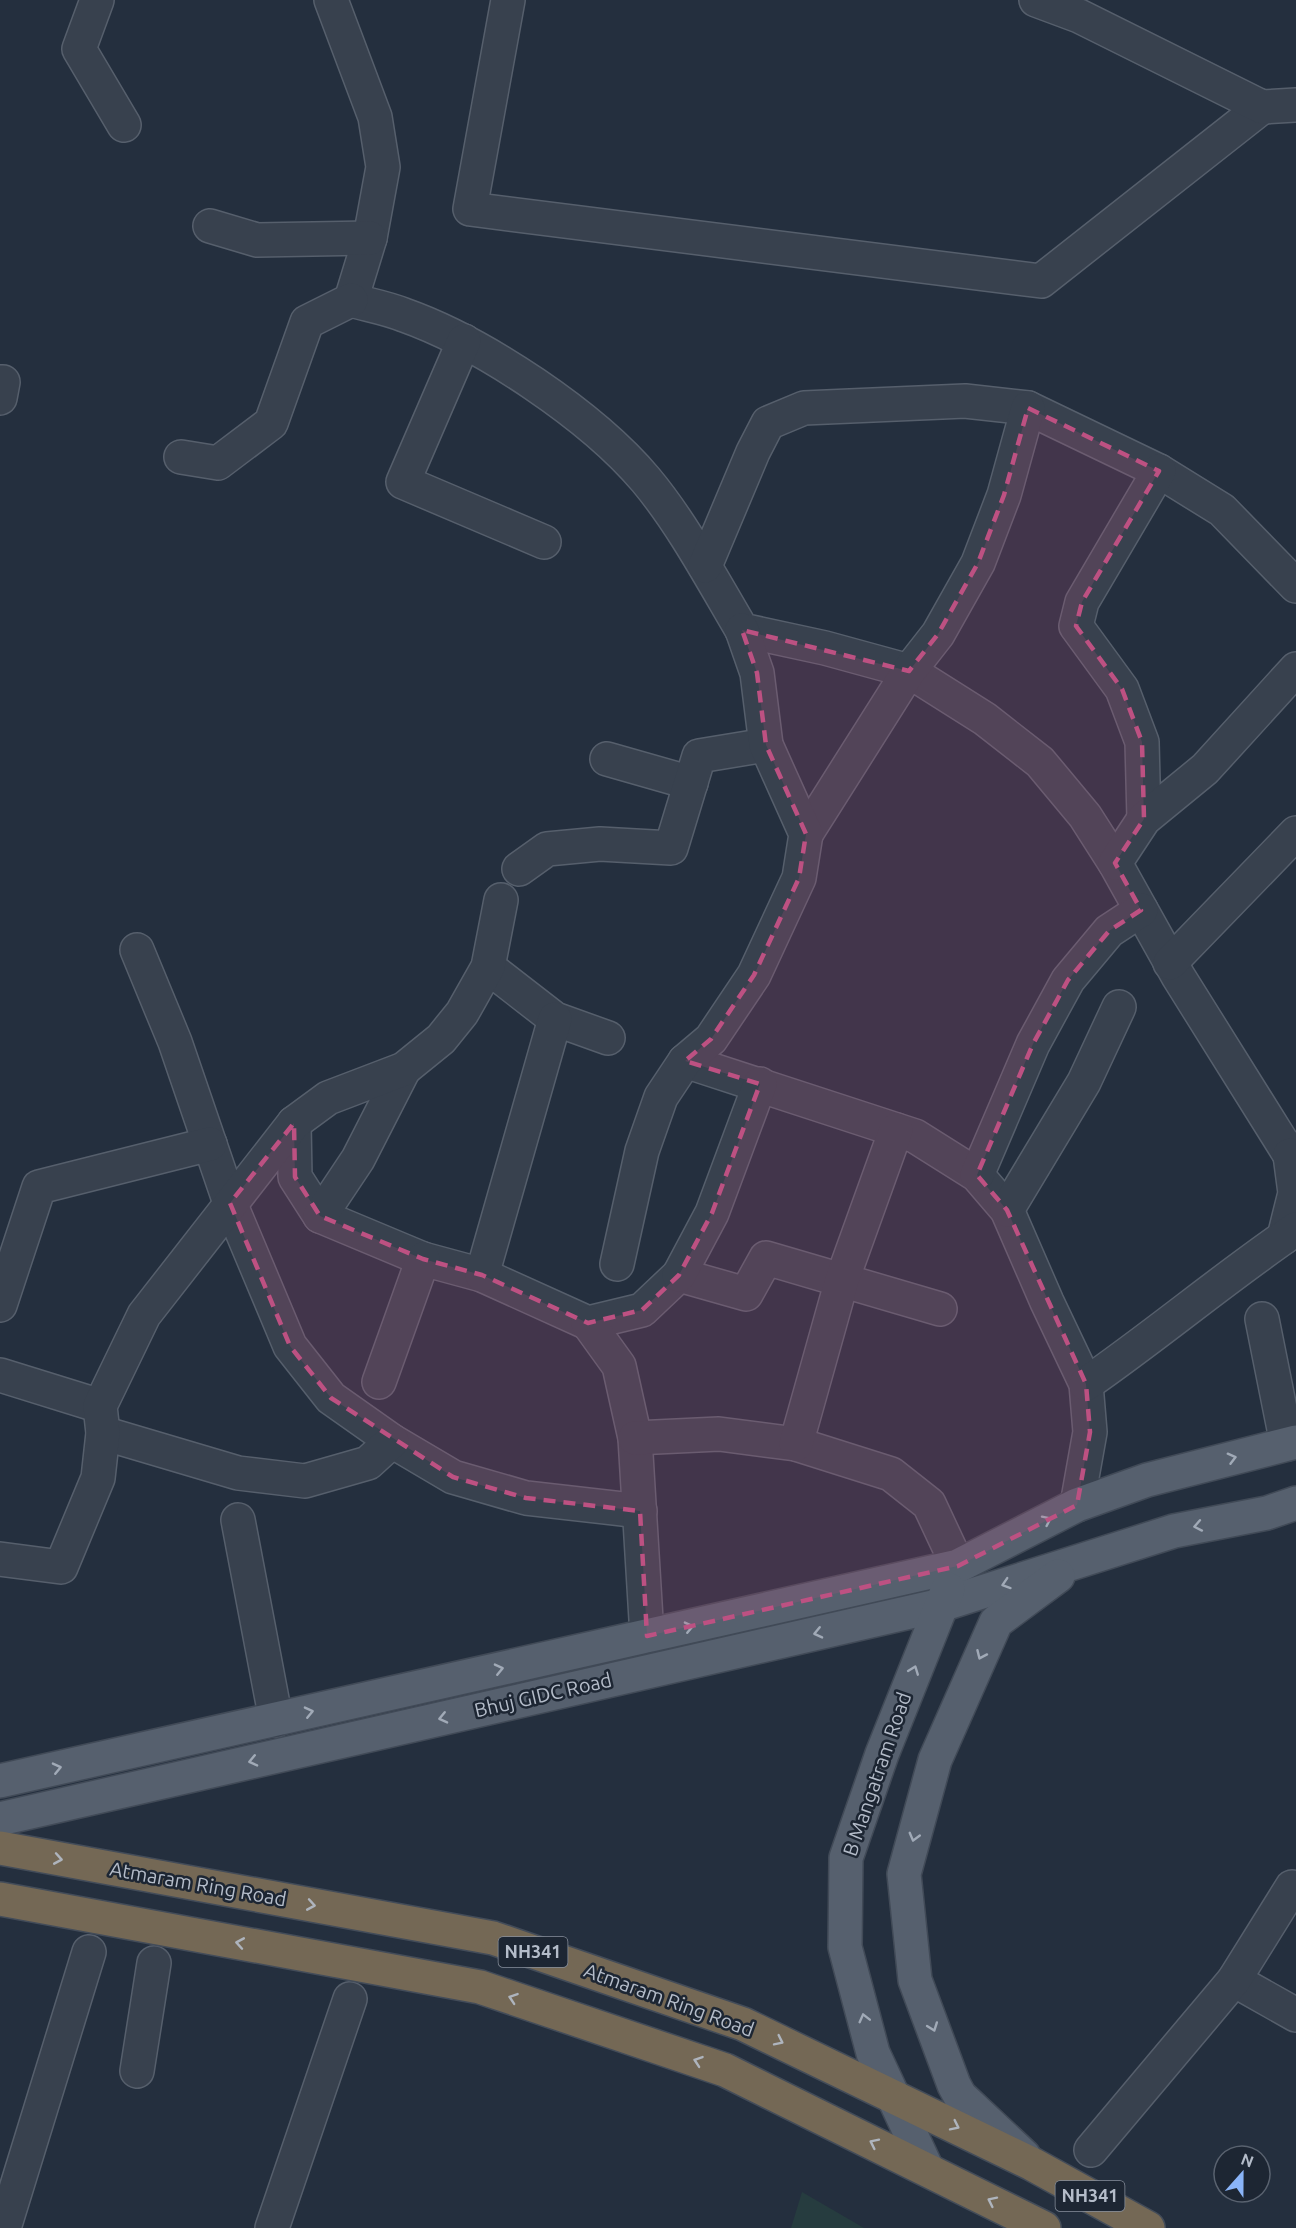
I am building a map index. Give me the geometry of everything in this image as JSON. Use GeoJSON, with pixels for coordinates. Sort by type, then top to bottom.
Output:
{"type":"FeatureCollection","features":[{"type":"Feature","properties":{"kind":"highway","name":"Atmaram Ring Road"},"geometry":{"type":"LineString","coordinates":[[0,1848],[493,1938],[743,2024],[1032,2164]]}},
{"type":"Feature","properties":{"kind":"highway","name":"NH341"},"geometry":{"type":"LineString","coordinates":[[0,1899],[480,1986],[724,2070],[1044,2228]]}},
{"type":"Feature","properties":{"kind":"highway","name":"NH341"},"geometry":{"type":"LineString","coordinates":[[1032,2164],[1148,2228]]}},
{"type":"Feature","properties":{"kind":"main road","name":"Bhuj GIDC Road"},"geometry":{"type":"LineString","coordinates":[[0,1781],[958,1566],[1077,1505],[1147,1480],[1291,1443]]}},
{"type":"Feature","properties":{"kind":"main road","name":"Bhuj GIDC Road"},"geometry":{"type":"LineString","coordinates":[[0,1819],[941,1605],[1174,1531],[1267,1513],[1296,1503]]}},
{"type":"Feature","properties":{"kind":"main road"},"geometry":{"type":"LineString","coordinates":[[1032,2164],[960,2096],[954,2085],[915,1980],[904,1874],[935,1760],[996,1622],[1082,1559]]}},
{"type":"Feature","properties":{"kind":"main road","name":"B Mangatram Road"},"geometry":{"type":"LineString","coordinates":[[927,2169],[896,2098],[873,2053],[845,1947],[846,1858],[882,1754],[958,1566]]}},
{"type":"Feature","properties":{"kind":"street"},"geometry":{"type":"LineString","coordinates":[[97,0],[79,49],[124,125]]}},
{"type":"Feature","properties":{"kind":"street"},"geometry":{"type":"LineString","coordinates":[[331,0],[375,117],[383,167],[370,238],[351,300]]}},
{"type":"Feature","properties":{"kind":"street"},"geometry":{"type":"LineString","coordinates":[[508,0],[470,209],[1041,281],[1262,107]]}},
{"type":"Feature","properties":{"kind":"street"},"geometry":{"type":"LineString","coordinates":[[1036,0],[1079,16],[1262,107],[1296,105]]}},
{"type":"Feature","properties":{"kind":"street"},"geometry":{"type":"LineString","coordinates":[[210,226],[257,240],[370,238]]}},
{"type":"Feature","properties":{"kind":"street"},"geometry":{"type":"LineString","coordinates":[[181,457],[218,463],[271,423],[307,322],[351,300],[404,314],[464,341],[543,391],[599,432],[646,481],[705,566],[742,630],[757,673],[766,745],[806,834]]}},
{"type":"Feature","properties":{"kind":"street"},"geometry":{"type":"LineString","coordinates":[[464,341],[403,483],[544,542]]}},
{"type":"Feature","properties":{"kind":"street"},"geometry":{"type":"LineString","coordinates":[[0,382],[3,382],[0,398]]}},
{"type":"Feature","properties":{"kind":"street"},"geometry":{"type":"LineString","coordinates":[[705,566],[753,452],[768,423],[804,408],[965,401],[1028,408],[1159,471],[1222,510],[1296,586]]}},
{"type":"Feature","properties":{"kind":"street"},"geometry":{"type":"LineString","coordinates":[[617,1264],[642,1151],[661,1097],[685,1061],[711,1040],[754,975],[799,878],[806,834],[909,671],[938,634],[978,563],[1004,495],[1028,408]]}},
{"type":"Feature","properties":{"kind":"street"},"geometry":{"type":"LineString","coordinates":[[1144,819],[1143,742],[1122,689],[1076,626],[1082,602],[1159,471]]}},
{"type":"Feature","properties":{"kind":"street"},"geometry":{"type":"LineString","coordinates":[[742,630],[825,648],[909,671],[985,719],[1040,762],[1085,816],[1115,863],[1170,963],[1293,1152],[1295,1193],[1290,1233],[1240,1266],[1146,1342],[1086,1384]]}},
{"type":"Feature","properties":{"kind":"street"},"geometry":{"type":"LineString","coordinates":[[1115,863],[1144,819],[1205,769],[1296,669]]}},
{"type":"Feature","properties":{"kind":"street"},"geometry":{"type":"LineString","coordinates":[[519,869],[547,849],[600,844],[671,848],[699,756],[766,745]]}},
{"type":"Feature","properties":{"kind":"street"},"geometry":{"type":"LineString","coordinates":[[607,759],[691,783]]}},
{"type":"Feature","properties":{"kind":"street"},"geometry":{"type":"LineString","coordinates":[[1170,963],[1296,833]]}},
{"type":"Feature","properties":{"kind":"street"},"geometry":{"type":"LineString","coordinates":[[0,1559],[62,1567],[98,1478],[102,1419],[144,1315],[294,1123],[328,1098],[404,1069],[441,1039],[462,1013],[488,967],[501,900]]}},
{"type":"Feature","properties":{"kind":"street"},"geometry":{"type":"LineString","coordinates":[[977,1175],[1033,1044],[1068,980],[1109,932],[1141,910]]}},
{"type":"Feature","properties":{"kind":"street"},"geometry":{"type":"LineString","coordinates":[[137,950],[175,1042],[230,1203],[290,1346],[331,1398],[392,1441],[453,1477],[526,1498],[640,1511]]}},
{"type":"Feature","properties":{"kind":"street"},"geometry":{"type":"LineString","coordinates":[[488,967],[555,1019],[608,1038]]}},
{"type":"Feature","properties":{"kind":"street"},"geometry":{"type":"LineString","coordinates":[[1007,1210],[1084,1082],[1119,1007]]}},
{"type":"Feature","properties":{"kind":"street"},"geometry":{"type":"LineString","coordinates":[[482,1275],[555,1019]]}},
{"type":"Feature","properties":{"kind":"street"},"geometry":{"type":"LineString","coordinates":[[685,1061],[915,1136],[977,1175],[1007,1210],[1086,1384],[1090,1432],[1077,1505]]}},
{"type":"Feature","properties":{"kind":"street"},"geometry":{"type":"LineString","coordinates":[[320,1216],[357,1159],[404,1069]]}},
{"type":"Feature","properties":{"kind":"street"},"geometry":{"type":"LineString","coordinates":[[588,1323],[642,1310],[679,1275],[712,1213],[760,1084]]}},
{"type":"Feature","properties":{"kind":"street"},"geometry":{"type":"LineString","coordinates":[[294,1123],[295,1177],[320,1216],[423,1259],[482,1275],[588,1323],[619,1366],[635,1438],[647,1636]]}},
{"type":"Feature","properties":{"kind":"street"},"geometry":{"type":"LineString","coordinates":[[796,1444],[842,1281],[896,1130]]}},
{"type":"Feature","properties":{"kind":"street"},"geometry":{"type":"LineString","coordinates":[[0,1305],[11,1233],[39,1187],[210,1144]]}},
{"type":"Feature","properties":{"kind":"street"},"geometry":{"type":"LineString","coordinates":[[679,1275],[746,1294],[766,1258],[940,1309]]}},
{"type":"Feature","properties":{"kind":"street"},"geometry":{"type":"LineString","coordinates":[[379,1382],[423,1259]]}},
{"type":"Feature","properties":{"kind":"street"},"geometry":{"type":"LineString","coordinates":[[1262,1319],[1291,1443]]}},
{"type":"Feature","properties":{"kind":"street"},"geometry":{"type":"LineString","coordinates":[[0,1375],[102,1419],[238,1473],[305,1480],[368,1463],[392,1441]]}},
{"type":"Feature","properties":{"kind":"street"},"geometry":{"type":"LineString","coordinates":[[635,1438],[719,1434],[796,1444],[891,1474],[929,1504],[958,1566]]}},
{"type":"Feature","properties":{"kind":"street"},"geometry":{"type":"LineString","coordinates":[[238,1520],[276,1720]]}},
{"type":"Feature","properties":{"kind":"street"},"geometry":{"type":"LineString","coordinates":[[1091,2150],[1234,1980],[1292,1887],[1296,1890]]}},
{"type":"Feature","properties":{"kind":"street"},"geometry":{"type":"LineString","coordinates":[[4,2228],[88,1952]]}},
{"type":"Feature","properties":{"kind":"street"},"geometry":{"type":"LineString","coordinates":[[137,2071],[154,1964]]}},
{"type":"Feature","properties":{"kind":"street"},"geometry":{"type":"LineString","coordinates":[[1234,1980],[1296,2015]]}},
{"type":"Feature","properties":{"kind":"street"},"geometry":{"type":"LineString","coordinates":[[272,2228],[350,1999]]}},
{"type":"Feature","properties":{"kind":"highlighted area"},"geometry":{"type":"Polygon","coordinates":[[[1028,408],[1159,471],[1082,602],[1076,626],[1122,689],[1142,742],[1144,819],[1115,863],[1141,910],[1109,931],[1068,980],[1033,1044],[977,1175],[1007,1210],[1086,1384],[1090,1432],[1077,1505],[958,1566],[647,1636],[640,1511],[526,1498],[453,1477],[331,1398],[290,1346],[230,1203],[294,1123],[295,1177],[320,1216],[423,1259],[482,1275],[588,1323],[642,1310],[679,1275],[712,1213],[760,1084],[685,1061],[711,1039],[754,975],[799,878],[806,834],[766,745],[757,673],[742,630],[909,671],[938,634],[978,563],[1004,495],[1028,408]]]}},
{"type":"Feature","properties":{"kind":"green space"},"geometry":{"type":"Polygon","coordinates":[[[802,2192],[864,2228],[791,2228],[802,2192]]]}}]}
